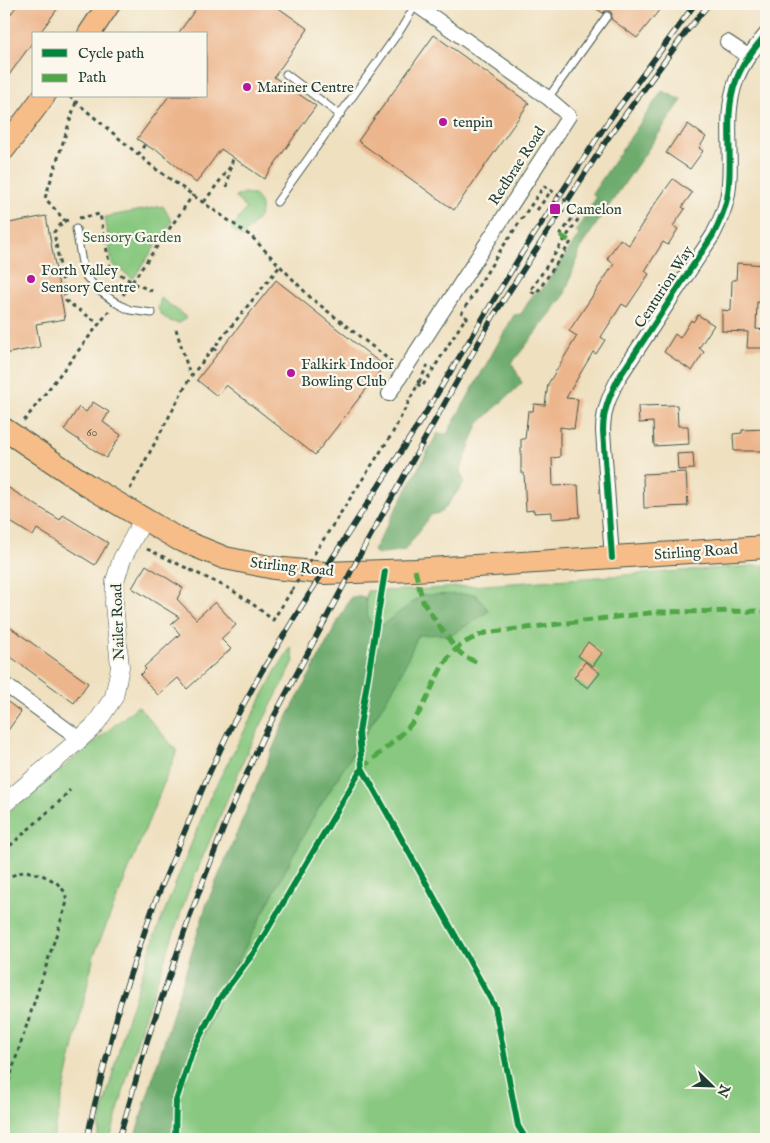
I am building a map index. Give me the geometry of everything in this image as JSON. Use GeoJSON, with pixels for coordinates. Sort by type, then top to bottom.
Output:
{"type":"FeatureCollection","features":[{"type":"Feature","properties":{"kind":"main road"},"geometry":{"type":"LineString","coordinates":[[89,32],[109,4]]}},
{"type":"Feature","properties":{"kind":"main road"},"geometry":{"type":"LineString","coordinates":[[4,149],[42,98]]}},
{"type":"Feature","properties":{"kind":"main road","name":"Stirling Road"},"geometry":{"type":"LineString","coordinates":[[9,432],[90,486],[178,539],[225,558],[274,568],[324,573],[415,570],[766,547]]}},
{"type":"Feature","properties":{"kind":"street","name":"Redbrae Road"},"geometry":{"type":"LineString","coordinates":[[389,394],[569,116],[548,98],[416,4]]}},
{"type":"Feature","properties":{"kind":"street","name":"Centurion Way"},"geometry":{"type":"LineString","coordinates":[[612,558],[603,416],[608,400],[618,380],[713,235],[722,216],[729,180],[730,113],[735,82],[748,56],[766,34]]}},
{"type":"Feature","properties":{"kind":"street"},"geometry":{"type":"LineString","coordinates":[[728,42],[748,56]]}},
{"type":"Feature","properties":{"kind":"street","name":"Nailer Road"},"geometry":{"type":"LineString","coordinates":[[4,804],[95,725],[114,697],[120,667],[114,604],[115,581],[122,558],[144,518]]}},
{"type":"Feature","properties":{"kind":"street"},"geometry":{"type":"LineString","coordinates":[[4,684],[80,739]]}},
{"type":"Feature","properties":{"kind":"lane"},"geometry":{"type":"LineString","coordinates":[[277,202],[401,29],[416,4]]}},
{"type":"Feature","properties":{"kind":"lane"},"geometry":{"type":"LineString","coordinates":[[548,98],[607,16]]}},
{"type":"Feature","properties":{"kind":"lane"},"geometry":{"type":"LineString","coordinates":[[286,74],[340,115]]}},
{"type":"Feature","properties":{"kind":"lane"},"geometry":{"type":"LineString","coordinates":[[76,229],[84,274],[98,290],[130,310],[152,314]]}},
{"type":"Feature","properties":{"kind":"path"},"geometry":{"type":"LineString","coordinates":[[71,98],[138,155],[252,237],[311,298],[392,362],[402,374],[418,382],[417,384],[422,387],[467,318],[461,314],[500,251],[544,186],[584,212],[530,291],[536,294],[571,242]]}},
{"type":"Feature","properties":{"kind":"path"},"geometry":{"type":"LineString","coordinates":[[76,102],[45,198],[64,220],[76,229]]}},
{"type":"Feature","properties":{"kind":"path"},"geometry":{"type":"LineString","coordinates":[[138,155],[144,144]]}},
{"type":"Feature","properties":{"kind":"path"},"geometry":{"type":"LineString","coordinates":[[227,187],[232,157]]}},
{"type":"Feature","properties":{"kind":"path"},"geometry":{"type":"LineString","coordinates":[[204,202],[230,167]]}},
{"type":"Feature","properties":{"kind":"path"},"geometry":{"type":"LineString","coordinates":[[537,210],[551,191]]}},
{"type":"Feature","properties":{"kind":"path"},"geometry":{"type":"LineString","coordinates":[[9,432],[133,283],[193,195]]}},
{"type":"Feature","properties":{"kind":"path"},"geometry":{"type":"LineString","coordinates":[[560,235],[579,210]]}},
{"type":"Feature","properties":{"kind":"path"},"geometry":{"type":"LineString","coordinates":[[122,505],[191,376],[280,266]]}},
{"type":"Feature","properties":{"kind":"path"},"geometry":{"type":"LineString","coordinates":[[176,328],[191,376]]}},
{"type":"Feature","properties":{"kind":"path"},"geometry":{"type":"LineString","coordinates":[[213,348],[218,352]]}},
{"type":"Feature","properties":{"kind":"path"},"geometry":{"type":"LineString","coordinates":[[131,541],[230,589],[272,620],[392,434],[417,384]]}},
{"type":"Feature","properties":{"kind":"path"},"geometry":{"type":"LineString","coordinates":[[4,851],[70,790]]}},
{"type":"Feature","properties":{"kind":"path"},"geometry":{"type":"LineString","coordinates":[[4,878],[26,871],[42,875],[56,882],[65,892],[67,902],[4,1100]]}},
{"type":"Feature","properties":{"kind":"green space"},"geometry":{"type":"Polygon","coordinates":[[[662,91],[682,100],[582,245],[564,296],[512,363],[522,383],[478,424],[461,469],[464,483],[442,512],[431,515],[405,550],[377,554],[373,551],[437,434],[447,434],[514,315],[521,314],[536,290],[541,291],[579,235],[576,231],[596,198],[592,194],[662,91]]]}},
{"type":"Feature","properties":{"kind":"green space"},"geometry":{"type":"Polygon","coordinates":[[[244,193],[252,194],[259,200],[261,213],[242,237],[231,229],[246,209],[235,197],[244,193]]]}},
{"type":"Feature","properties":{"kind":"green space","name":"Sensory Garden"},"geometry":{"type":"Polygon","coordinates":[[[163,206],[172,222],[133,279],[112,264],[105,217],[163,206]]]}},
{"type":"Feature","properties":{"kind":"green space"},"geometry":{"type":"Polygon","coordinates":[[[161,298],[187,318],[179,323],[166,319],[158,309],[161,298]]]}},
{"type":"Feature","properties":{"kind":"green space"},"geometry":{"type":"Polygon","coordinates":[[[766,565],[766,1139],[141,1139],[361,643],[367,591],[415,590],[766,565]]]}},
{"type":"Feature","properties":{"kind":"green space"},"geometry":{"type":"Polygon","coordinates":[[[475,594],[489,611],[453,634],[418,635],[399,679],[311,821],[225,986],[179,1092],[173,1139],[134,1139],[207,903],[282,727],[351,597],[365,597],[369,622],[382,625],[423,595],[475,594]]]}},
{"type":"Feature","properties":{"kind":"green space"},"geometry":{"type":"Polygon","coordinates":[[[291,647],[294,661],[248,750],[188,892],[142,1024],[110,1139],[97,1139],[102,1113],[126,1024],[155,935],[210,797],[275,672],[291,647]]]}},
{"type":"Feature","properties":{"kind":"green space"},"geometry":{"type":"Polygon","coordinates":[[[138,706],[177,751],[94,955],[53,1139],[4,1139],[4,816],[138,706]]]}},
{"type":"Feature","properties":{"kind":"building"},"geometry":{"type":"Polygon","coordinates":[[[18,4],[61,4],[40,32],[32,32],[32,43],[4,82],[4,23],[18,4]]]}},
{"type":"Feature","properties":{"kind":"building","name":"Mariner Centre"},"geometry":{"type":"Polygon","coordinates":[[[199,4],[273,4],[308,29],[274,77],[316,106],[264,179],[221,149],[196,183],[155,148],[154,150],[137,139],[168,98],[208,98],[208,32],[179,32],[199,4]]]}},
{"type":"Feature","properties":{"kind":"building"},"geometry":{"type":"Polygon","coordinates":[[[589,4],[664,4],[637,38],[611,19],[612,14],[610,11],[603,13],[589,4]]]}},
{"type":"Feature","properties":{"kind":"building","name":"tenpin"},"geometry":{"type":"Polygon","coordinates":[[[434,35],[529,103],[454,210],[358,141],[434,35]]]}},
{"type":"Feature","properties":{"kind":"building"},"geometry":{"type":"Polygon","coordinates":[[[688,124],[706,137],[699,148],[703,151],[690,169],[666,153],[688,124]]]}},
{"type":"Feature","properties":{"kind":"building"},"geometry":{"type":"Polygon","coordinates":[[[673,179],[692,193],[682,207],[685,209],[673,226],[678,229],[668,245],[663,242],[645,271],[649,274],[627,307],[622,304],[601,337],[605,340],[596,354],[593,352],[566,398],[578,399],[574,429],[560,427],[560,457],[552,458],[553,486],[578,485],[580,517],[552,519],[552,512],[534,513],[534,510],[526,511],[524,473],[521,473],[521,439],[525,439],[528,411],[533,411],[534,404],[545,405],[548,384],[577,336],[569,331],[614,264],[607,259],[620,239],[629,245],[673,179]]]}},
{"type":"Feature","properties":{"kind":"building","name":"Forth Valley Sensory Centre"},"geometry":{"type":"Polygon","coordinates":[[[46,216],[65,319],[36,324],[40,347],[4,354],[4,224],[46,216]]]}},
{"type":"Feature","properties":{"kind":"building"},"geometry":{"type":"Polygon","coordinates":[[[737,263],[766,265],[766,303],[757,302],[756,329],[766,330],[766,348],[747,348],[748,332],[722,331],[722,310],[731,311],[732,280],[736,280],[737,263]]]}},
{"type":"Feature","properties":{"kind":"building","name":"Falkirk Indoor Bowling Club"},"geometry":{"type":"Polygon","coordinates":[[[276,280],[384,366],[315,455],[226,385],[217,396],[197,380],[276,280]]]}},
{"type":"Feature","properties":{"kind":"building"},"geometry":{"type":"Polygon","coordinates":[[[698,315],[714,325],[699,348],[704,352],[692,371],[664,352],[675,334],[680,338],[691,320],[693,322],[698,315]]]}},
{"type":"Feature","properties":{"kind":"building"},"geometry":{"type":"Polygon","coordinates":[[[93,402],[109,412],[103,422],[121,435],[106,458],[64,430],[79,407],[86,412],[93,402]]]}},
{"type":"Feature","properties":{"kind":"building"},"geometry":{"type":"Polygon","coordinates":[[[677,405],[678,426],[688,426],[689,444],[654,446],[653,422],[639,423],[638,406],[677,405]]]}},
{"type":"Feature","properties":{"kind":"building"},"geometry":{"type":"Polygon","coordinates":[[[766,429],[766,451],[734,451],[733,434],[742,433],[742,430],[766,429]]]}},
{"type":"Feature","properties":{"kind":"building"},"geometry":{"type":"Polygon","coordinates":[[[693,453],[694,469],[678,470],[677,454],[693,453]]]}},
{"type":"Feature","properties":{"kind":"building"},"geometry":{"type":"Polygon","coordinates":[[[686,472],[688,506],[644,508],[643,474],[686,472]]]}},
{"type":"Feature","properties":{"kind":"building"},"geometry":{"type":"Polygon","coordinates":[[[4,485],[60,520],[63,515],[108,543],[95,565],[37,529],[33,536],[4,518],[4,485]]]}},
{"type":"Feature","properties":{"kind":"building"},"geometry":{"type":"Polygon","coordinates":[[[146,565],[183,588],[177,599],[196,619],[215,602],[236,625],[221,639],[231,649],[187,689],[178,678],[158,695],[140,675],[146,669],[144,667],[180,634],[171,624],[179,617],[132,588],[146,565]]]}},
{"type":"Feature","properties":{"kind":"building"},"geometry":{"type":"Polygon","coordinates":[[[4,623],[88,683],[74,703],[4,652],[4,623]]]}},
{"type":"Feature","properties":{"kind":"building"},"geometry":{"type":"Polygon","coordinates":[[[588,642],[602,653],[593,666],[578,656],[588,642]]]}},
{"type":"Feature","properties":{"kind":"building"},"geometry":{"type":"Polygon","coordinates":[[[585,662],[600,673],[588,688],[574,678],[585,662]]]}},
{"type":"Feature","properties":{"kind":"building"},"geometry":{"type":"Polygon","coordinates":[[[4,699],[21,712],[4,736],[4,699]]]}},
{"type":"Feature","properties":{"kind":"railway"},"geometry":{"type":"LineString","coordinates":[[87,1139],[120,1004],[153,907],[207,778],[232,725],[306,599],[425,414],[522,253],[607,123],[695,4]]}},
{"type":"Feature","properties":{"kind":"railway"},"geometry":{"type":"LineString","coordinates":[[119,1139],[148,1038],[191,913],[229,814],[263,737],[362,551],[494,315],[608,138],[686,32],[709,4]]}},
{"type":"Feature","properties":{"kind":"marked path"},"geometry":{"type":"LineString","coordinates":[[560,235],[571,242]]}},
{"type":"Feature","properties":{"kind":"marked path"},"geometry":{"type":"LineString","coordinates":[[415,570],[423,602],[456,649],[465,657],[476,662]]}},
{"type":"Feature","properties":{"kind":"marked path"},"geometry":{"type":"LineString","coordinates":[[362,768],[398,738],[411,724],[421,709],[448,657],[465,642],[485,633],[657,612],[766,611]]}},
{"type":"Feature","properties":{"kind":"cycle path"},"geometry":{"type":"LineString","coordinates":[[612,558],[603,431],[607,404],[618,379],[713,235],[719,222],[726,204],[729,185],[729,125],[732,95],[742,68],[766,34]]}},
{"type":"Feature","properties":{"kind":"cycle path"},"geometry":{"type":"LineString","coordinates":[[175,1139],[176,1101],[192,1052],[219,999],[255,951],[362,768],[359,732],[385,571]]}},
{"type":"Feature","properties":{"kind":"cycle path"},"geometry":{"type":"LineString","coordinates":[[362,768],[495,1007],[518,1126],[526,1139]]}},
{"type":"Feature","properties":{"kind":"place","name":"Mariner Centre"},"geometry":{"type":"Point","coordinates":[247,87]}},
{"type":"Feature","properties":{"kind":"place","name":"tenpin"},"geometry":{"type":"Point","coordinates":[443,122]}},
{"type":"Feature","properties":{"kind":"place","name":"Camelon"},"geometry":{"type":"Point","coordinates":[555,209]}},
{"type":"Feature","properties":{"kind":"place","name":"Forth Valley Sensory Centre"},"geometry":{"type":"Point","coordinates":[31,279]}},
{"type":"Feature","properties":{"kind":"place","name":"Falkirk Indoor Bowling Club"},"geometry":{"type":"Point","coordinates":[291,373]}}]}
